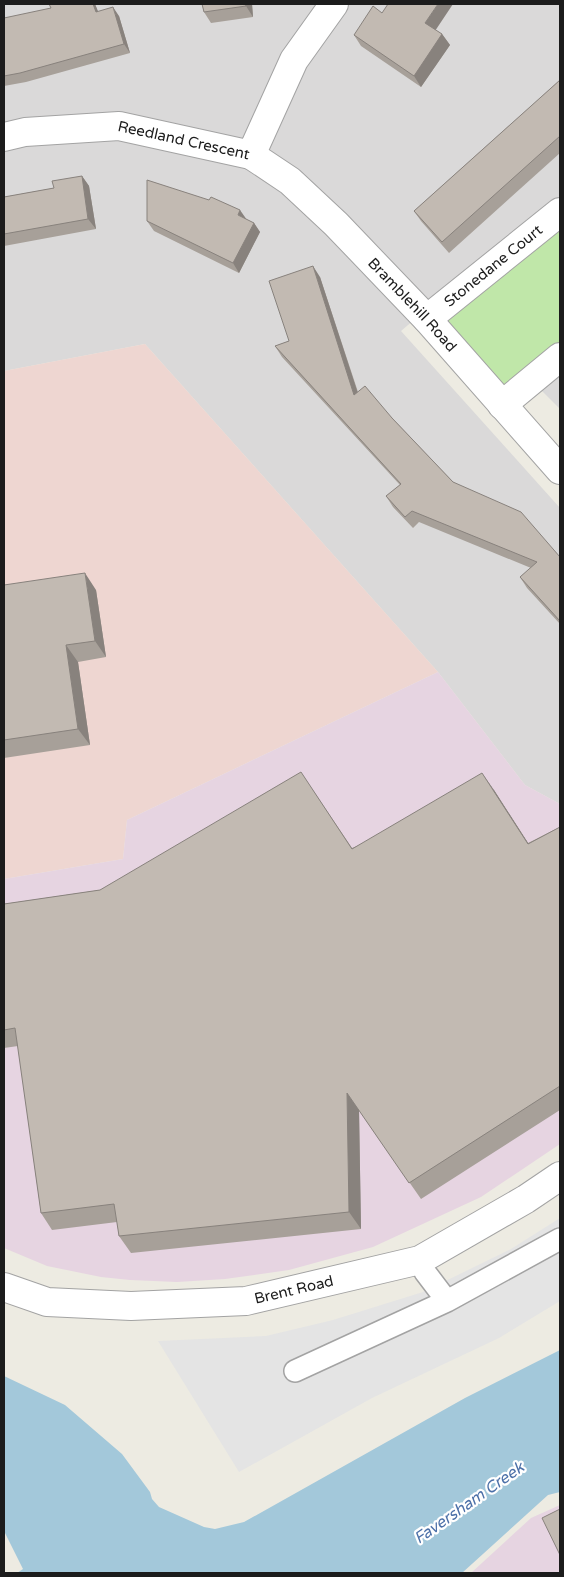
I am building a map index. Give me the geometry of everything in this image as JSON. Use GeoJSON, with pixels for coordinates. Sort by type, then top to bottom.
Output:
{"type":"FeatureCollection","features":[{"type":"Feature","properties":{"kind":"street","name":"Reedland Crescent"},"geometry":{"type":"LineString","coordinates":[[4,137],[25,132],[119,126],[251,156],[294,60],[334,4]]}},
{"type":"Feature","properties":{"kind":"street","name":"Bramblehill Road"},"geometry":{"type":"LineString","coordinates":[[251,156],[290,181],[336,224],[427,320],[560,470]]}},
{"type":"Feature","properties":{"kind":"street","name":"Stonedane Court"},"geometry":{"type":"LineString","coordinates":[[427,320],[560,212]]}},
{"type":"Feature","properties":{"kind":"street"},"geometry":{"type":"LineString","coordinates":[[502,406],[560,357]]}},
{"type":"Feature","properties":{"kind":"street","name":"Brent Road"},"geometry":{"type":"LineString","coordinates":[[4,1288],[47,1302],[131,1306],[246,1301],[420,1260],[526,1199],[560,1176]]}},
{"type":"Feature","properties":{"kind":"lane"},"geometry":{"type":"LineString","coordinates":[[295,1371],[447,1301],[560,1239]]}},
{"type":"Feature","properties":{"kind":"lane"},"geometry":{"type":"LineString","coordinates":[[420,1260],[426,1272],[447,1301]]}},
{"type":"Feature","properties":{"kind":"shaded area"},"geometry":{"type":"Polygon","coordinates":[[[4,4],[560,4],[560,196],[401,331],[560,508],[560,804],[525,785],[438,672],[145,344],[4,371],[4,4]]]}},
{"type":"Feature","properties":{"kind":"shaded area"},"geometry":{"type":"Polygon","coordinates":[[[145,344],[438,672],[127,820],[123,859],[4,879],[4,371],[145,344]]]}},
{"type":"Feature","properties":{"kind":"shaded area"},"geometry":{"type":"Polygon","coordinates":[[[560,368],[560,409],[538,387],[560,368]]]}},
{"type":"Feature","properties":{"kind":"shaded area"},"geometry":{"type":"Polygon","coordinates":[[[438,672],[525,785],[560,804],[560,1144],[481,1197],[373,1247],[289,1270],[225,1279],[177,1282],[130,1280],[101,1277],[47,1266],[4,1248],[4,879],[123,859],[127,820],[438,672]]]}},
{"type":"Feature","properties":{"kind":"shaded area"},"geometry":{"type":"Polygon","coordinates":[[[560,1218],[560,1301],[499,1338],[372,1398],[239,1472],[158,1341],[266,1336],[333,1320],[423,1292],[511,1249],[560,1218]]]}},
{"type":"Feature","properties":{"kind":"shaded area"},"geometry":{"type":"Polygon","coordinates":[[[560,1505],[560,1573],[471,1573],[531,1518],[560,1505]]]}},
{"type":"Feature","properties":{"kind":"green space"},"geometry":{"type":"Polygon","coordinates":[[[560,212],[560,357],[502,405],[427,319],[560,212]]]}},
{"type":"Feature","properties":{"kind":"water","name":"Faversham Creek"},"geometry":{"type":"Polygon","coordinates":[[[560,1350],[560,1492],[548,1495],[462,1573],[17,1573],[23,1569],[4,1531],[4,1376],[65,1405],[122,1454],[159,1507],[204,1527],[215,1529],[244,1522],[465,1398],[560,1350]]]}},
{"type":"Feature","properties":{"kind":"building"},"geometry":{"type":"Polygon","coordinates":[[[49,4],[93,4],[96,12],[113,7],[124,44],[4,76],[4,18],[51,8],[49,4]]]}},
{"type":"Feature","properties":{"kind":"building"},"geometry":{"type":"Polygon","coordinates":[[[202,4],[245,4],[246,6],[204,12],[202,4]]]}},
{"type":"Feature","properties":{"kind":"building"},"geometry":{"type":"Polygon","coordinates":[[[388,4],[438,4],[425,23],[442,34],[414,76],[354,35],[373,6],[382,13],[388,4]]]}},
{"type":"Feature","properties":{"kind":"building"},"geometry":{"type":"Polygon","coordinates":[[[560,80],[560,136],[442,242],[414,211],[560,80]]]}},
{"type":"Feature","properties":{"kind":"building"},"geometry":{"type":"Polygon","coordinates":[[[82,176],[88,219],[4,234],[4,197],[54,188],[52,181],[82,176]]]}},
{"type":"Feature","properties":{"kind":"building"},"geometry":{"type":"Polygon","coordinates":[[[147,180],[209,200],[211,197],[240,210],[238,215],[254,223],[233,263],[147,221],[147,180]]]}},
{"type":"Feature","properties":{"kind":"building"},"geometry":{"type":"Polygon","coordinates":[[[313,266],[354,395],[365,386],[392,418],[453,482],[521,512],[560,557],[560,621],[520,577],[537,562],[412,511],[405,517],[386,496],[401,484],[275,346],[289,341],[269,281],[313,266]]]}},
{"type":"Feature","properties":{"kind":"building"},"geometry":{"type":"Polygon","coordinates":[[[85,573],[95,641],[66,645],[78,729],[4,740],[4,585],[85,573]]]}},
{"type":"Feature","properties":{"kind":"building"},"geometry":{"type":"Polygon","coordinates":[[[301,772],[352,849],[482,773],[528,844],[560,827],[560,1086],[409,1183],[347,1093],[349,1212],[119,1236],[114,1204],[41,1213],[15,1028],[4,1030],[4,904],[100,890],[301,772]]]}},
{"type":"Feature","properties":{"kind":"building"},"geometry":{"type":"Polygon","coordinates":[[[560,1509],[560,1555],[542,1518],[560,1509]]]}}]}
